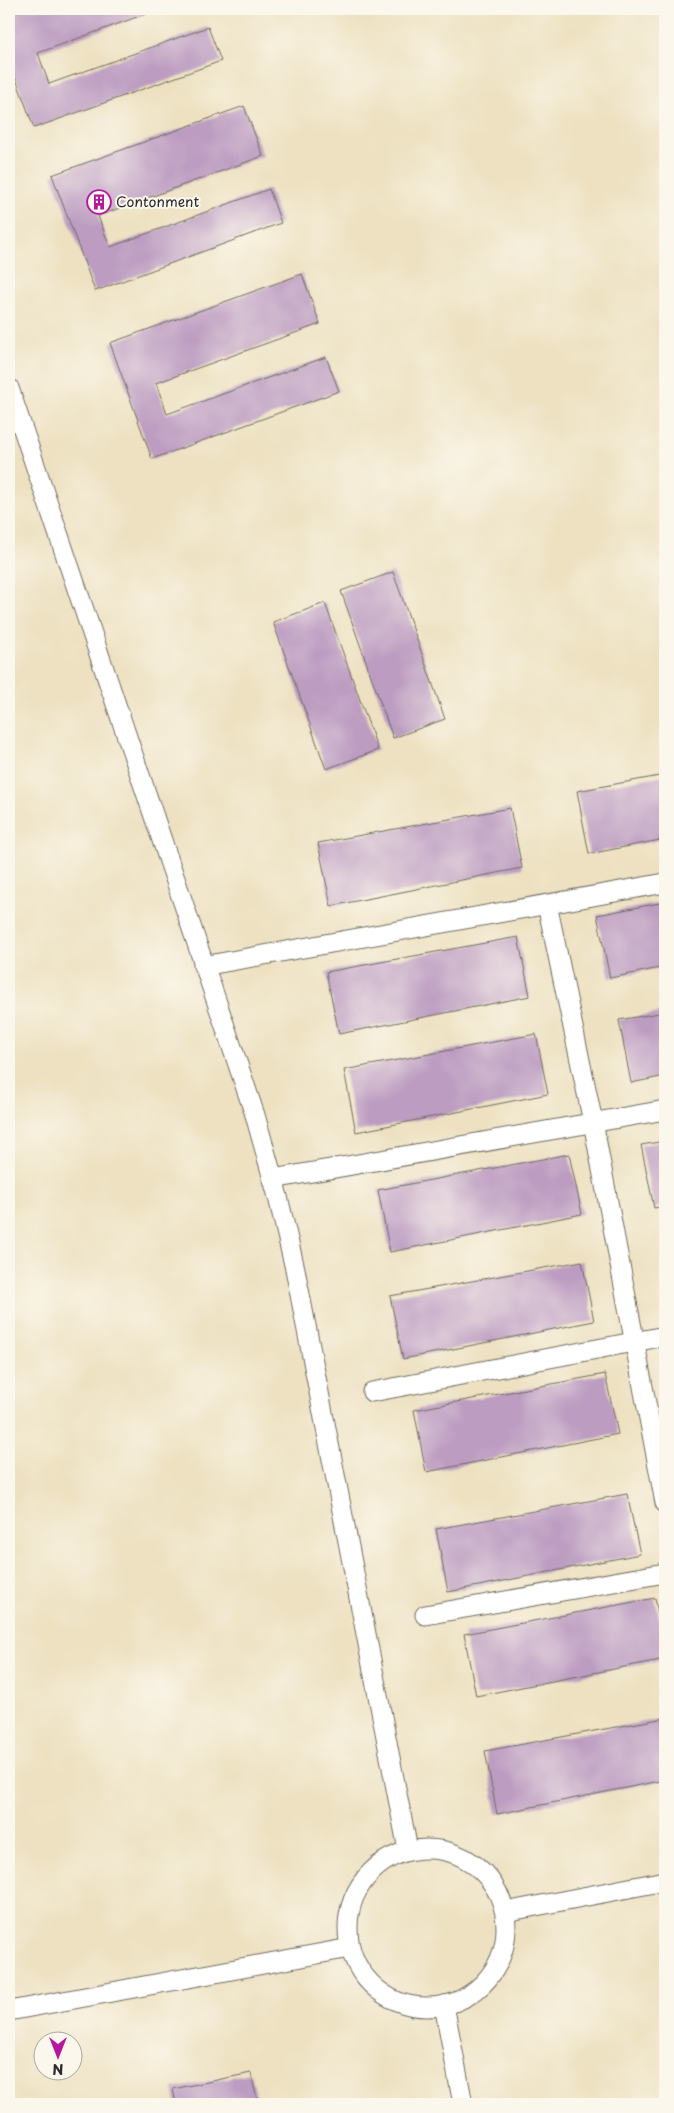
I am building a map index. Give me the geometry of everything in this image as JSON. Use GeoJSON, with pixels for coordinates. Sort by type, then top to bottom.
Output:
{"type":"FeatureCollection","features":[{"type":"Feature","properties":{"kind":"lane"},"geometry":{"type":"LineString","coordinates":[[9,388],[255,1115],[273,1179],[295,1269],[408,1850]]}},
{"type":"Feature","properties":{"kind":"lane"},"geometry":{"type":"LineString","coordinates":[[203,966],[665,883]]}},
{"type":"Feature","properties":{"kind":"lane"},"geometry":{"type":"LineString","coordinates":[[547,904],[593,1122],[665,1503]]}},
{"type":"Feature","properties":{"kind":"lane"},"geometry":{"type":"LineString","coordinates":[[273,1179],[665,1110]]}},
{"type":"Feature","properties":{"kind":"lane"},"geometry":{"type":"LineString","coordinates":[[372,1392],[665,1336]]}},
{"type":"Feature","properties":{"kind":"lane"},"geometry":{"type":"LineString","coordinates":[[425,1615],[665,1573]]}},
{"type":"Feature","properties":{"kind":"lane"},"geometry":{"type":"LineString","coordinates":[[436,1848],[462,1856],[484,1872],[500,1894],[507,1920],[505,1948],[494,1972],[475,1992],[444,2005],[424,2007],[400,2003],[377,1990],[360,1972],[350,1948],[347,1923],[352,1899],[365,1876],[385,1860],[408,1850],[436,1848]]}},
{"type":"Feature","properties":{"kind":"lane"},"geometry":{"type":"LineString","coordinates":[[505,1912],[665,1882]]}},
{"type":"Feature","properties":{"kind":"lane"},"geometry":{"type":"LineString","coordinates":[[9,2011],[350,1948]]}},
{"type":"Feature","properties":{"kind":"lane"},"geometry":{"type":"LineString","coordinates":[[444,2005],[464,2104]]}},
{"type":"Feature","properties":{"kind":"building"},"geometry":{"type":"Polygon","coordinates":[[[9,9],[159,9],[38,53],[49,84],[208,27],[221,61],[34,128],[9,60],[9,9]]]}},
{"type":"Feature","properties":{"kind":"building","name":"Contonment"},"geometry":{"type":"Polygon","coordinates":[[[244,106],[263,156],[98,216],[110,247],[269,189],[281,223],[95,291],[52,175],[244,106]]]}},
{"type":"Feature","properties":{"kind":"building"},"geometry":{"type":"Polygon","coordinates":[[[302,274],[320,324],[156,383],[167,414],[326,357],[339,391],[152,459],[110,343],[302,274]]]}},
{"type":"Feature","properties":{"kind":"building"},"geometry":{"type":"Polygon","coordinates":[[[393,572],[445,719],[393,738],[341,591],[393,572]]]}},
{"type":"Feature","properties":{"kind":"building"},"geometry":{"type":"Polygon","coordinates":[[[325,603],[378,750],[326,769],[273,622],[325,603]]]}},
{"type":"Feature","properties":{"kind":"building"},"geometry":{"type":"Polygon","coordinates":[[[665,775],[665,839],[589,854],[577,791],[665,775]]]}},
{"type":"Feature","properties":{"kind":"building"},"geometry":{"type":"Polygon","coordinates":[[[510,808],[522,868],[331,906],[318,843],[510,808]]]}},
{"type":"Feature","properties":{"kind":"building"},"geometry":{"type":"Polygon","coordinates":[[[665,902],[665,967],[610,978],[597,915],[665,902]]]}},
{"type":"Feature","properties":{"kind":"building"},"geometry":{"type":"Polygon","coordinates":[[[518,937],[530,996],[339,1034],[326,972],[518,937]]]}},
{"type":"Feature","properties":{"kind":"building"},"geometry":{"type":"Polygon","coordinates":[[[665,1012],[665,1076],[631,1083],[619,1020],[665,1012]]]}},
{"type":"Feature","properties":{"kind":"building"},"geometry":{"type":"Polygon","coordinates":[[[536,1034],[548,1094],[356,1132],[344,1070],[536,1034]]]}},
{"type":"Feature","properties":{"kind":"building"},"geometry":{"type":"Polygon","coordinates":[[[665,1141],[665,1206],[654,1208],[641,1145],[665,1141]]]}},
{"type":"Feature","properties":{"kind":"building"},"geometry":{"type":"Polygon","coordinates":[[[569,1154],[582,1214],[390,1252],[378,1190],[569,1154]]]}},
{"type":"Feature","properties":{"kind":"building"},"geometry":{"type":"Polygon","coordinates":[[[582,1261],[594,1321],[403,1359],[390,1296],[582,1261]]]}},
{"type":"Feature","properties":{"kind":"building"},"geometry":{"type":"Polygon","coordinates":[[[605,1374],[618,1434],[426,1472],[414,1410],[605,1374]]]}},
{"type":"Feature","properties":{"kind":"building"},"geometry":{"type":"Polygon","coordinates":[[[627,1494],[640,1554],[448,1592],[436,1529],[627,1494]]]}},
{"type":"Feature","properties":{"kind":"building"},"geometry":{"type":"Polygon","coordinates":[[[655,1598],[665,1647],[665,1659],[476,1696],[464,1634],[655,1598]]]}},
{"type":"Feature","properties":{"kind":"building"},"geometry":{"type":"Polygon","coordinates":[[[665,1718],[665,1780],[497,1814],[485,1751],[665,1718]]]}},
{"type":"Feature","properties":{"kind":"building"},"geometry":{"type":"Polygon","coordinates":[[[251,2073],[258,2104],[176,2104],[173,2089],[251,2073]]]}},
{"type":"Feature","properties":{"kind":"place","name":"Contonment"},"geometry":{"type":"Point","coordinates":[99,202]}}]}
